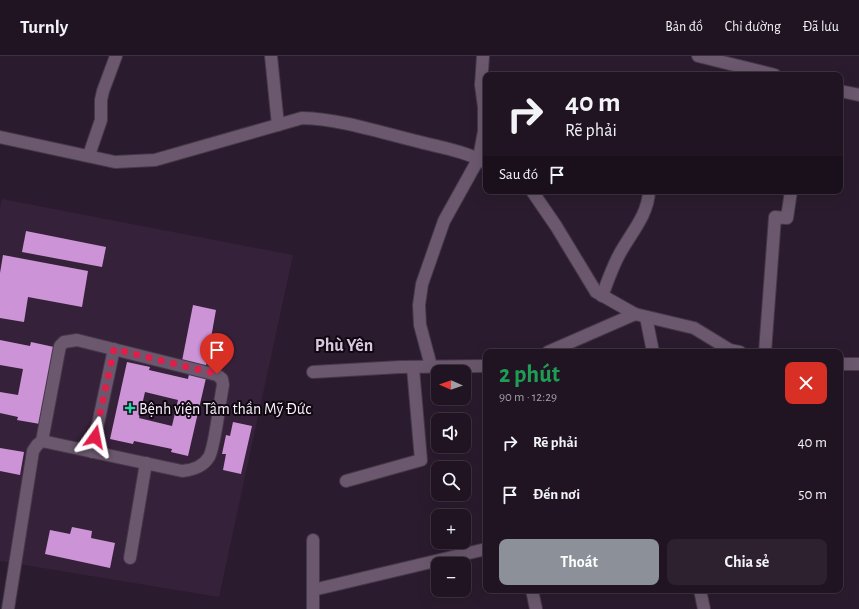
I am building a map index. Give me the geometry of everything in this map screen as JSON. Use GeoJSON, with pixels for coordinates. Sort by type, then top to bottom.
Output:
{"type":"FeatureCollection","features":[{"type":"Feature","properties":{"kind":"street"},"geometry":{"type":"LineString","coordinates":[[89,155],[101,120],[101,100],[103,91],[116,56]]}},
{"type":"Feature","properties":{"kind":"street"},"geometry":{"type":"LineString","coordinates":[[271,56],[278,125]]}},
{"type":"Feature","properties":{"kind":"street"},"geometry":{"type":"LineString","coordinates":[[483,56],[481,85],[483,99]]}},
{"type":"Feature","properties":{"kind":"street"},"geometry":{"type":"LineString","coordinates":[[698,56],[763,72]]}},
{"type":"Feature","properties":{"kind":"street"},"geometry":{"type":"LineString","coordinates":[[843,92],[859,96]]}},
{"type":"Feature","properties":{"kind":"street"},"geometry":{"type":"LineString","coordinates":[[0,137],[89,155],[115,162],[155,160],[302,118],[324,118],[482,161]]}},
{"type":"Feature","properties":{"kind":"street"},"geometry":{"type":"LineString","coordinates":[[432,365],[420,325],[419,305],[422,284],[444,221],[482,161],[483,146]]}},
{"type":"Feature","properties":{"kind":"street"},"geometry":{"type":"LineString","coordinates":[[534,194],[556,226],[596,292],[640,316],[694,328],[728,349]]}},
{"type":"Feature","properties":{"kind":"street"},"geometry":{"type":"LineString","coordinates":[[602,296],[619,256],[644,214],[648,204],[649,194]]}},
{"type":"Feature","properties":{"kind":"street"},"geometry":{"type":"LineString","coordinates":[[765,349],[775,217],[787,218],[791,194]]}},
{"type":"Feature","properties":{"kind":"street"},"geometry":{"type":"LineString","coordinates":[[556,349],[640,316]]}},
{"type":"Feature","properties":{"kind":"street"},"geometry":{"type":"LineString","coordinates":[[640,316],[652,349]]}},
{"type":"Feature","properties":{"kind":"street"},"geometry":{"type":"LineString","coordinates":[[8,609],[33,451],[42,441],[61,344],[68,340],[77,340],[217,374],[222,379],[223,385],[210,455],[205,462],[191,470],[182,471],[42,441]]}},
{"type":"Feature","properties":{"kind":"street"},"geometry":{"type":"LineString","coordinates":[[92,452],[114,349]]}},
{"type":"Feature","properties":{"kind":"street"},"geometry":{"type":"LineString","coordinates":[[843,364],[859,364]]}},
{"type":"Feature","properties":{"kind":"street"},"geometry":{"type":"LineString","coordinates":[[313,372],[431,366]]}},
{"type":"Feature","properties":{"kind":"street"},"geometry":{"type":"LineString","coordinates":[[471,366],[483,366]]}},
{"type":"Feature","properties":{"kind":"street"},"geometry":{"type":"LineString","coordinates":[[346,481],[421,460],[413,368]]}},
{"type":"Feature","properties":{"kind":"street"},"geometry":{"type":"LineString","coordinates":[[130,558],[146,463]]}},
{"type":"Feature","properties":{"kind":"street"},"geometry":{"type":"LineString","coordinates":[[313,540],[313,609]]}},
{"type":"Feature","properties":{"kind":"street"},"geometry":{"type":"LineString","coordinates":[[312,590],[483,550]]}},
{"type":"Feature","properties":{"kind":"street"},"geometry":{"type":"LineString","coordinates":[[533,593],[536,609]]}},
{"type":"Feature","properties":{"kind":"street"},"geometry":{"type":"LineString","coordinates":[[701,593],[704,609]]}},
{"type":"Feature","properties":{"kind":"shaded area","name":"Bệnh viện Tâm thần Mỹ Đức"},"geometry":{"type":"Polygon","coordinates":[[[2,199],[293,255],[219,597],[0,561],[0,208],[2,199]]]}},
{"type":"Feature","properties":{"kind":"building"},"geometry":{"type":"Polygon","coordinates":[[[26,231],[106,247],[102,267],[22,252],[26,231]]]}},
{"type":"Feature","properties":{"kind":"building"},"geometry":{"type":"Polygon","coordinates":[[[3,255],[88,271],[82,307],[28,297],[24,322],[0,318],[0,273],[3,255]]]}},
{"type":"Feature","properties":{"kind":"building"},"geometry":{"type":"Polygon","coordinates":[[[193,305],[216,310],[206,366],[182,361],[193,305]]]}},
{"type":"Feature","properties":{"kind":"building"},"geometry":{"type":"Polygon","coordinates":[[[0,340],[30,346],[31,342],[54,347],[40,424],[17,420],[18,417],[0,413],[0,392],[18,395],[23,369],[0,365],[0,340]]]}},
{"type":"Feature","properties":{"kind":"building"},"geometry":{"type":"Polygon","coordinates":[[[127,362],[150,367],[149,370],[188,379],[189,374],[206,378],[188,456],[171,452],[172,449],[134,441],[133,444],[110,439],[127,362]],[[145,392],[139,418],[172,426],[178,400],[145,392]]]}},
{"type":"Feature","properties":{"kind":"building"},"geometry":{"type":"Polygon","coordinates":[[[233,422],[252,426],[241,474],[223,470],[226,454],[222,454],[226,435],[230,436],[233,422]]]}},
{"type":"Feature","properties":{"kind":"building"},"geometry":{"type":"Polygon","coordinates":[[[0,448],[24,452],[20,475],[0,471],[0,448]]]}},
{"type":"Feature","properties":{"kind":"building"},"geometry":{"type":"Polygon","coordinates":[[[72,527],[92,531],[91,538],[115,543],[110,568],[45,554],[50,530],[70,534],[72,527]]]}},
{"type":"Feature","properties":{"kind":"place","name":"Bệnh viện Tâm thần Mỹ Đức"},"geometry":{"type":"Point","coordinates":[130,408]}},
{"type":"Feature","properties":{"kind":"district","name":"Phù Yên"},"geometry":{"type":"Point","coordinates":[344,345]}},
{"type":"Feature","properties":{"kind":"route"},"geometry":{"type":"LineString","coordinates":[[95,437],[114,349],[217,374]]}}]}
